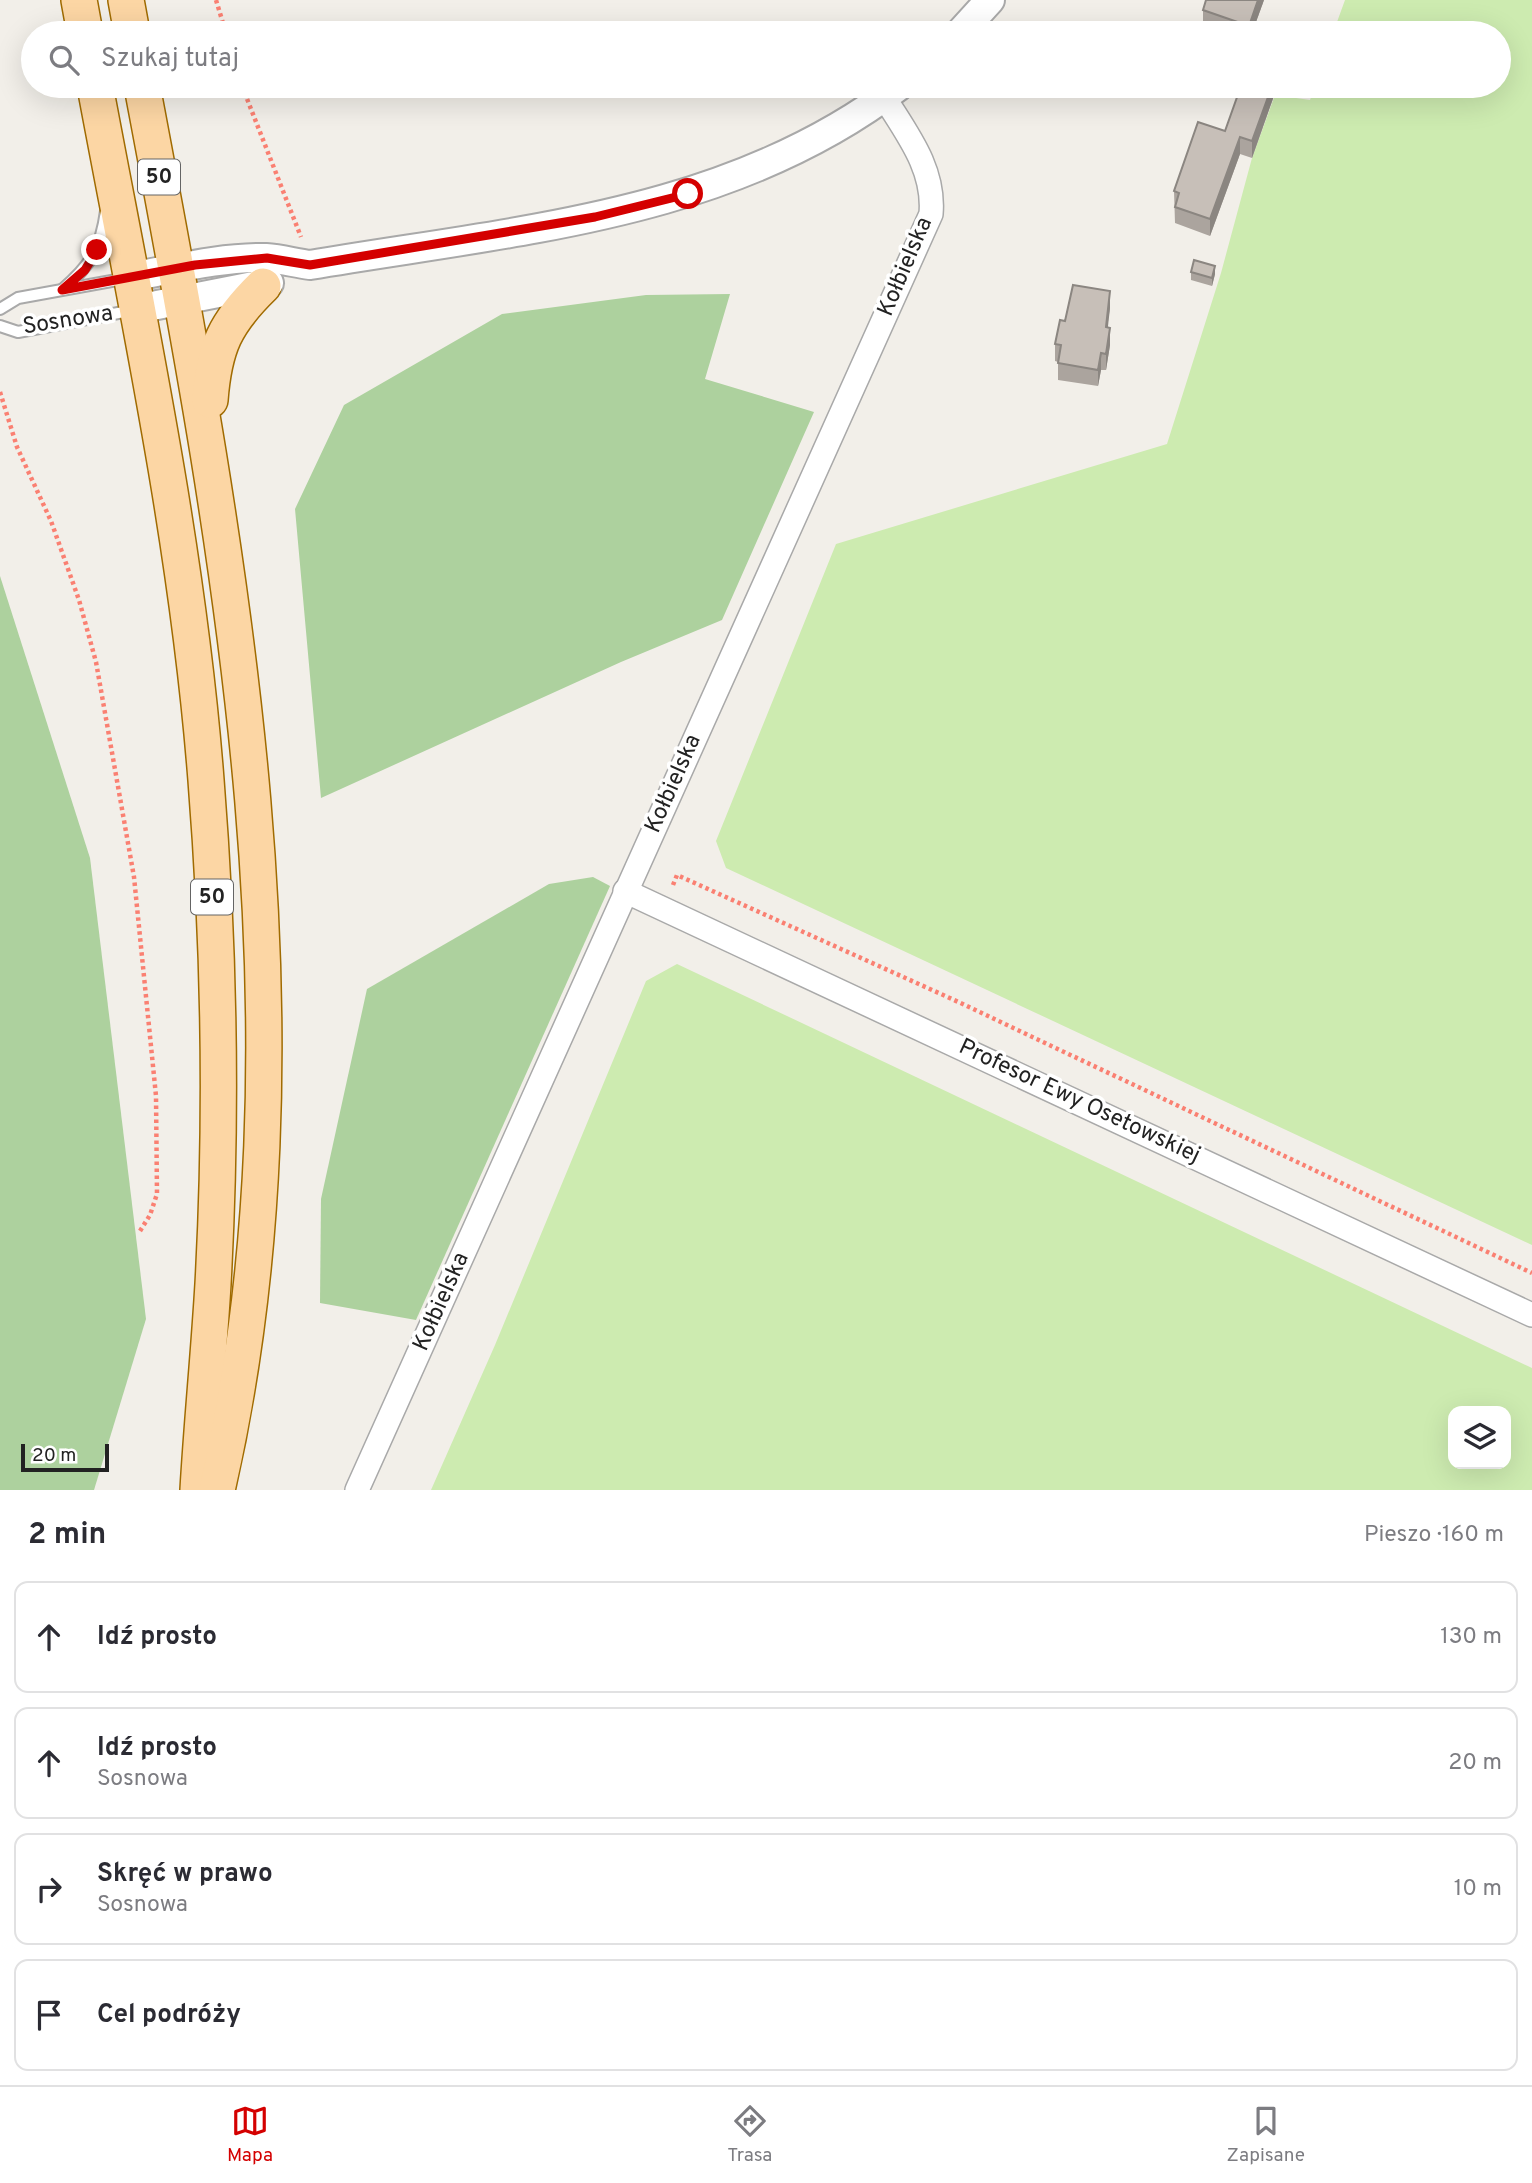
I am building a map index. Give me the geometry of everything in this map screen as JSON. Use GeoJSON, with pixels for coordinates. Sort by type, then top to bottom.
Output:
{"type":"FeatureCollection","features":[{"type":"Feature","properties":{"kind":"main road"},"geometry":{"type":"LineString","coordinates":[[79,0],[83,21]]}},
{"type":"Feature","properties":{"kind":"main road"},"geometry":{"type":"LineString","coordinates":[[126,0],[130,21]]}},
{"type":"Feature","properties":{"kind":"main road","name":"50"},"geometry":{"type":"LineString","coordinates":[[97,98],[182,571],[206,782],[214,942],[216,1192],[198,1490]]}},
{"type":"Feature","properties":{"kind":"main road","name":"50"},"geometry":{"type":"LineString","coordinates":[[144,98],[226,566],[255,821],[262,1032],[258,1204],[235,1410],[217,1490]]}},
{"type":"Feature","properties":{"kind":"main road"},"geometry":{"type":"LineString","coordinates":[[207,446],[211,390],[220,340],[230,321],[263,286]]}},
{"type":"Feature","properties":{"kind":"street"},"geometry":{"type":"LineString","coordinates":[[971,21],[990,0]]}},
{"type":"Feature","properties":{"kind":"street"},"geometry":{"type":"LineString","coordinates":[[179,285],[263,286],[310,265],[652,205],[707,188],[775,160],[841,126],[883,98]]}},
{"type":"Feature","properties":{"kind":"street","name":"Kołbielska"},"geometry":{"type":"LineString","coordinates":[[357,1490],[930,214],[930,181],[895,98]]}},
{"type":"Feature","properties":{"kind":"street"},"geometry":{"type":"LineString","coordinates":[[134,293],[179,285],[267,258],[310,265]]}},
{"type":"Feature","properties":{"kind":"street","name":"Profesor Ewy Osetowskiej"},"geometry":{"type":"LineString","coordinates":[[625,891],[1532,1315]]}},
{"type":"Feature","properties":{"kind":"lane","name":"Sosnowa"},"geometry":{"type":"LineString","coordinates":[[62,290],[85,270],[97,250],[111,174]]}},
{"type":"Feature","properties":{"kind":"lane","name":"Sosnowa"},"geometry":{"type":"LineString","coordinates":[[0,309],[18,298],[62,290],[134,293]]}},
{"type":"Feature","properties":{"kind":"lane","name":"Sosnowa"},"geometry":{"type":"LineString","coordinates":[[0,326],[18,332],[134,293]]}},
{"type":"Feature","properties":{"kind":"path"},"geometry":{"type":"LineString","coordinates":[[216,0],[222,21]]}},
{"type":"Feature","properties":{"kind":"path"},"geometry":{"type":"LineString","coordinates":[[247,98],[293,211],[310,265]]}},
{"type":"Feature","properties":{"kind":"path"},"geometry":{"type":"LineString","coordinates":[[0,392],[18,447],[51,521],[79,600],[96,662],[134,877],[156,1096],[156,1194],[150,1215],[140,1231]]}},
{"type":"Feature","properties":{"kind":"path"},"geometry":{"type":"LineString","coordinates":[[662,908],[677,875],[952,999],[1532,1273]]}},
{"type":"Feature","properties":{"kind":"green space"},"geometry":{"type":"Polygon","coordinates":[[[1345,0],[1532,0],[1532,1245],[726,868],[716,841],[836,544],[1167,444],[1221,273],[1252,158],[1274,98],[1511,98],[1511,21],[1337,21],[1345,0]]]}},
{"type":"Feature","properties":{"kind":"green space"},"geometry":{"type":"Polygon","coordinates":[[[730,294],[705,379],[814,412],[722,620],[621,662],[321,798],[295,509],[344,405],[502,314],[646,295],[730,294]]]}},
{"type":"Feature","properties":{"kind":"green space"},"geometry":{"type":"Polygon","coordinates":[[[0,576],[90,858],[146,1319],[94,1490],[0,1490],[0,576]]]}},
{"type":"Feature","properties":{"kind":"green space"},"geometry":{"type":"Polygon","coordinates":[[[593,877],[610,886],[416,1320],[320,1303],[321,1199],[367,989],[549,884],[593,877]]]}},
{"type":"Feature","properties":{"kind":"green space"},"geometry":{"type":"Polygon","coordinates":[[[677,964],[1532,1368],[1532,1490],[431,1490],[495,1345],[646,981],[677,964]]]}},
{"type":"Feature","properties":{"kind":"building"},"geometry":{"type":"Polygon","coordinates":[[[1206,0],[1258,0],[1251,21],[1235,21],[1203,10],[1206,0]]]}},
{"type":"Feature","properties":{"kind":"building"},"geometry":{"type":"Polygon","coordinates":[[[1237,98],[1268,98],[1252,141],[1240,137],[1210,219],[1175,207],[1179,193],[1174,191],[1198,122],[1225,131],[1237,98]]]}},
{"type":"Feature","properties":{"kind":"building"},"geometry":{"type":"Polygon","coordinates":[[[1194,260],[1215,266],[1212,278],[1191,272],[1194,260]]]}},
{"type":"Feature","properties":{"kind":"building"},"geometry":{"type":"Polygon","coordinates":[[[1073,285],[1110,291],[1106,327],[1110,328],[1106,354],[1101,353],[1098,370],[1058,363],[1061,345],[1055,344],[1060,320],[1065,321],[1073,285]]]}},
{"type":"Feature","properties":{"kind":"route"},"geometry":{"type":"LineString","coordinates":[[97,250],[85,270],[62,290],[195,265],[267,258],[310,265],[595,217],[688,194]]}}]}
